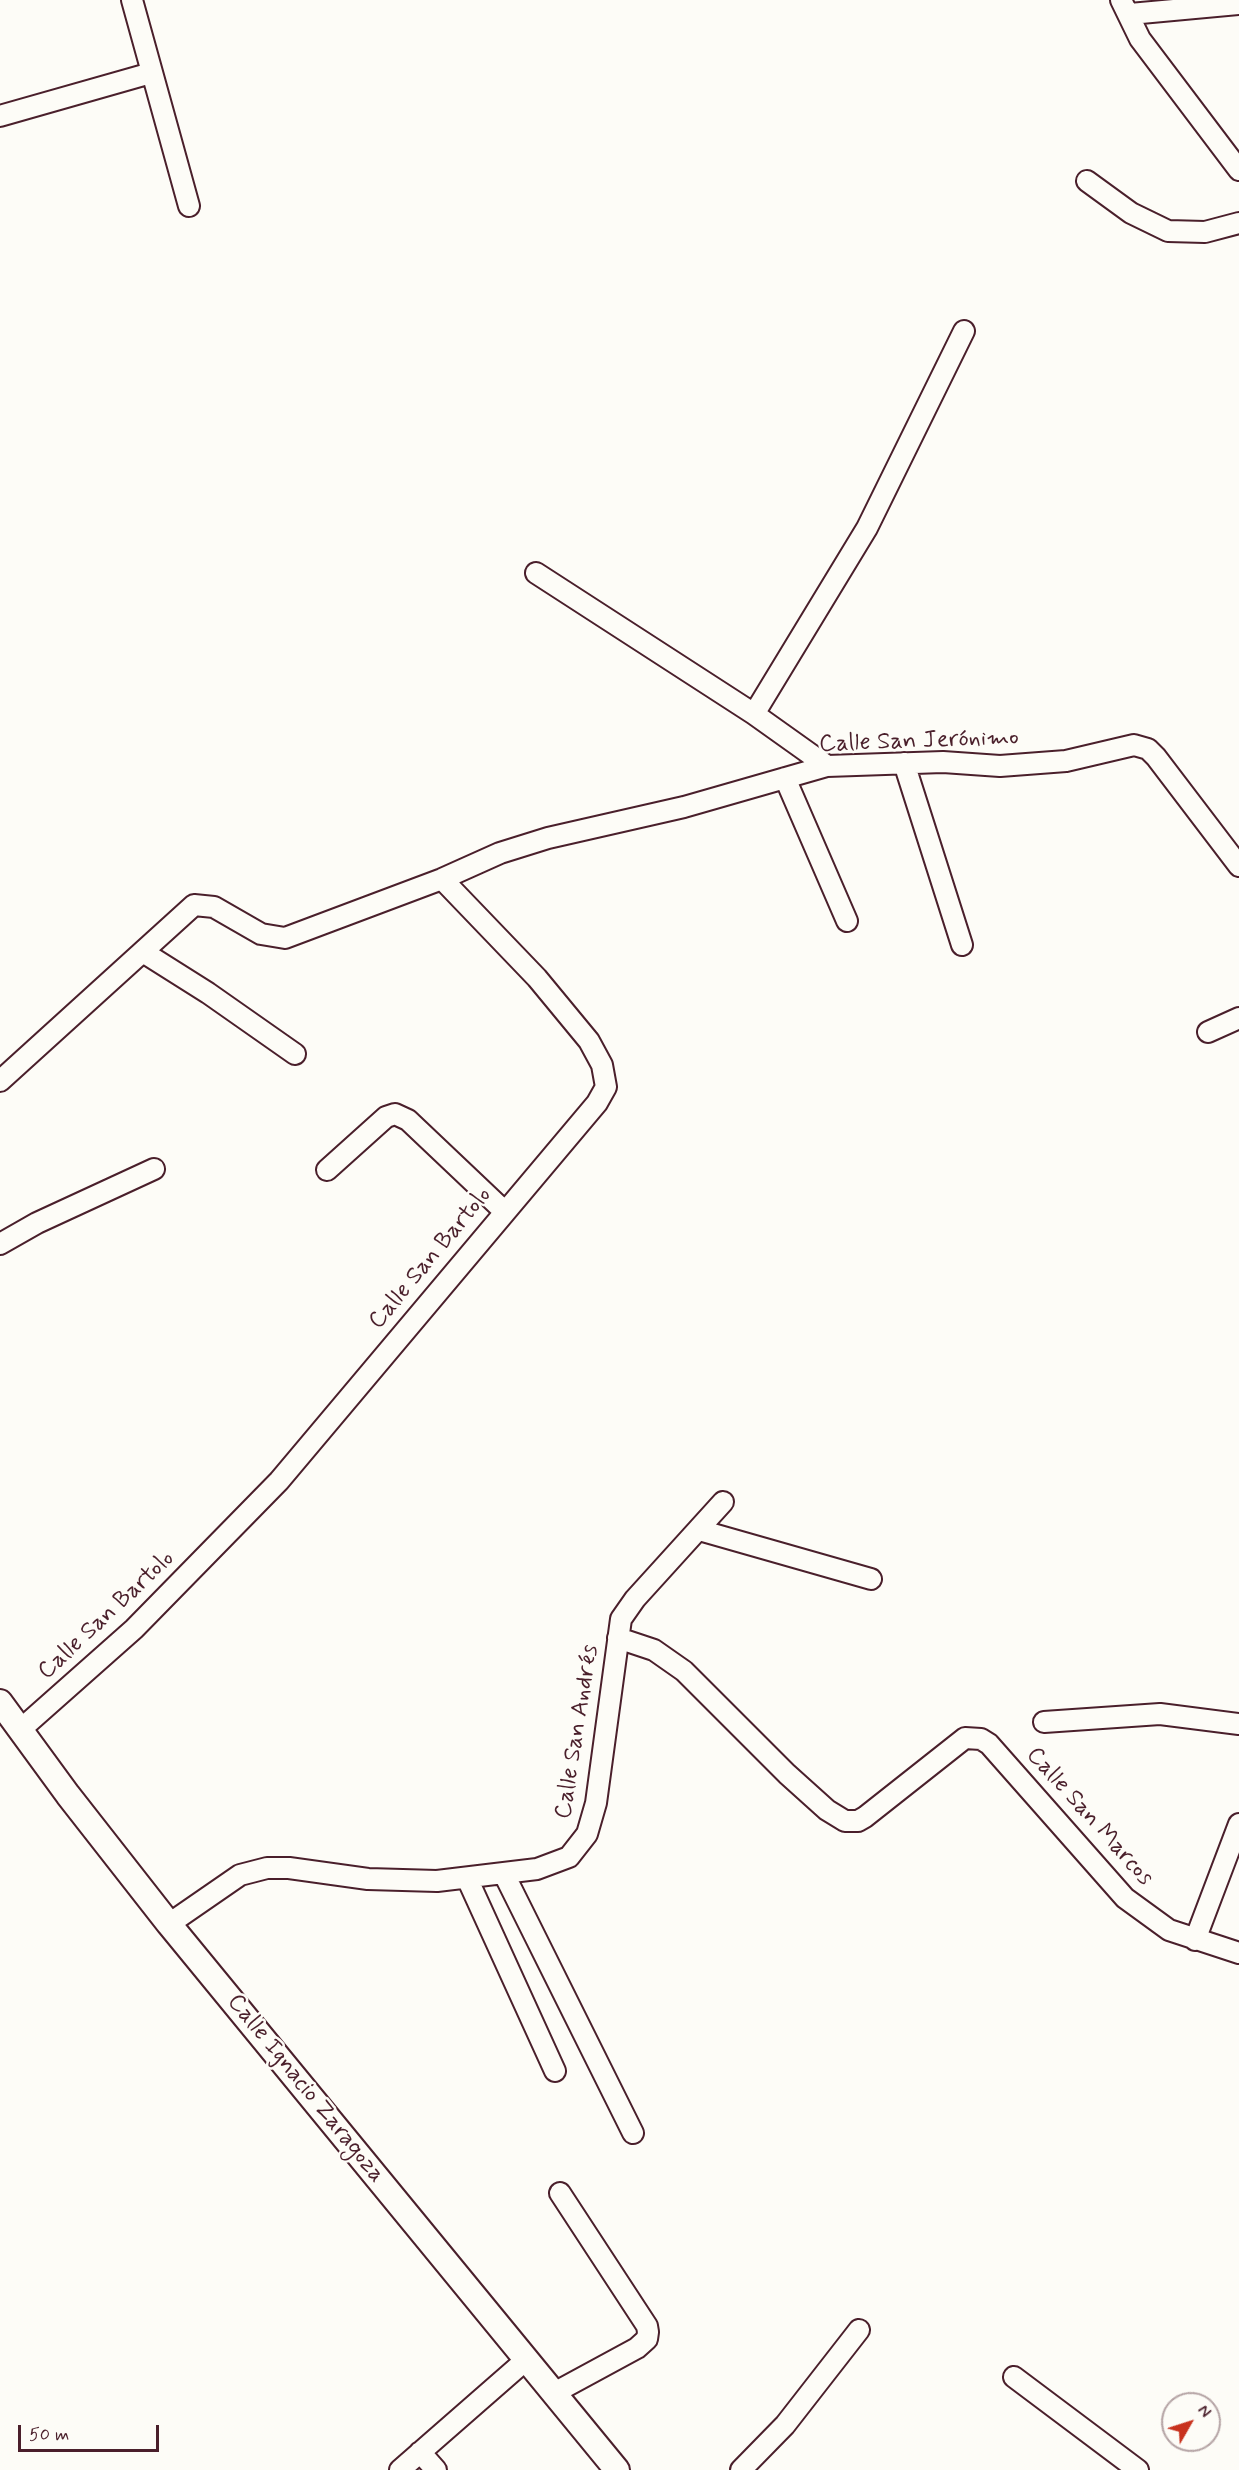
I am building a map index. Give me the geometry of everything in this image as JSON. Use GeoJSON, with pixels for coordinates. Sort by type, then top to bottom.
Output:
{"type":"FeatureCollection","features":[{"type":"Feature","properties":{"kind":"street"},"geometry":{"type":"LineString","coordinates":[[132,0],[189,206]]}},
{"type":"Feature","properties":{"kind":"street"},"geometry":{"type":"LineString","coordinates":[[1239,4],[1125,7],[1150,54],[1239,170]]}},
{"type":"Feature","properties":{"kind":"street"},"geometry":{"type":"LineString","coordinates":[[0,116],[151,73]]}},
{"type":"Feature","properties":{"kind":"street"},"geometry":{"type":"LineString","coordinates":[[1087,181],[1131,213],[1168,231],[1205,232],[1239,223]]}},
{"type":"Feature","properties":{"kind":"street"},"geometry":{"type":"LineString","coordinates":[[754,714],[867,528],[964,331]]}},
{"type":"Feature","properties":{"kind":"street"},"geometry":{"type":"LineString","coordinates":[[536,573],[754,714],[827,766]]}},
{"type":"Feature","properties":{"kind":"street","name":"Calle San Jerónimo"},"geometry":{"type":"LineString","coordinates":[[442,879],[500,853],[548,838],[684,807],[827,766],[970,762],[1000,766],[1066,761],[1134,745],[1148,749],[1239,866]]}},
{"type":"Feature","properties":{"kind":"street"},"geometry":{"type":"LineString","coordinates":[[904,764],[963,945]]}},
{"type":"Feature","properties":{"kind":"street"},"geometry":{"type":"LineString","coordinates":[[785,778],[847,921]]}},
{"type":"Feature","properties":{"kind":"street"},"geometry":{"type":"LineString","coordinates":[[0,1081],[194,905],[214,907],[261,934],[285,938],[442,879]]}},
{"type":"Feature","properties":{"kind":"street","name":"Calle San Bartolo"},"geometry":{"type":"LineString","coordinates":[[20,1730],[134,1629],[279,1481],[597,1103],[606,1087],[605,1076],[589,1041],[566,1012],[442,879]]}},
{"type":"Feature","properties":{"kind":"street"},"geometry":{"type":"LineString","coordinates":[[143,952],[208,993],[295,1054]]}},
{"type":"Feature","properties":{"kind":"street"},"geometry":{"type":"LineString","coordinates":[[1208,1032],[1239,1018]]}},
{"type":"Feature","properties":{"kind":"street"},"geometry":{"type":"LineString","coordinates":[[327,1170],[386,1117],[395,1114],[408,1120],[504,1211]]}},
{"type":"Feature","properties":{"kind":"street"},"geometry":{"type":"LineString","coordinates":[[0,1244],[37,1223],[154,1169]]}},
{"type":"Feature","properties":{"kind":"street"},"geometry":{"type":"LineString","coordinates":[[618,1638],[621,1619],[628,1608],[723,1502]]}},
{"type":"Feature","properties":{"kind":"street"},"geometry":{"type":"LineString","coordinates":[[699,1530],[871,1579]]}},
{"type":"Feature","properties":{"kind":"street","name":"Calle San Andrés"},"geometry":{"type":"LineString","coordinates":[[169,1924],[240,1875],[267,1868],[289,1868],[368,1879],[437,1881],[504,1874],[555,1864],[569,1857],[587,1834],[596,1803],[618,1638],[654,1650],[684,1671],[787,1774],[827,1810],[845,1821],[858,1821],[865,1817],[956,1744],[971,1737]]}},
{"type":"Feature","properties":{"kind":"street","name":"Calle Ignacio Zaragoza"},"geometry":{"type":"LineString","coordinates":[[0,1702],[169,1924],[617,2470]]}},
{"type":"Feature","properties":{"kind":"street"},"geometry":{"type":"LineString","coordinates":[[1044,1722],[1160,1714],[1239,1724]]}},
{"type":"Feature","properties":{"kind":"street","name":"Calle San Marcos"},"geometry":{"type":"LineString","coordinates":[[971,1737],[989,1744],[1125,1898],[1169,1930],[1239,1953]]}},
{"type":"Feature","properties":{"kind":"street"},"geometry":{"type":"LineString","coordinates":[[1195,1940],[1239,1824]]}},
{"type":"Feature","properties":{"kind":"street"},"geometry":{"type":"LineString","coordinates":[[504,1874],[633,2133]]}},
{"type":"Feature","properties":{"kind":"street"},"geometry":{"type":"LineString","coordinates":[[467,1878],[555,2071]]}},
{"type":"Feature","properties":{"kind":"street"},"geometry":{"type":"LineString","coordinates":[[554,2393],[637,2348],[647,2339],[648,2332],[647,2326],[560,2193]]}},
{"type":"Feature","properties":{"kind":"street"},"geometry":{"type":"LineString","coordinates":[[741,2470],[785,2425],[859,2330]]}},
{"type":"Feature","properties":{"kind":"street"},"geometry":{"type":"LineString","coordinates":[[400,2470],[527,2359]]}},
{"type":"Feature","properties":{"kind":"street"},"geometry":{"type":"LineString","coordinates":[[1014,2377],[1138,2470]]}},
{"type":"Feature","properties":{"kind":"street"},"geometry":{"type":"LineString","coordinates":[[420,2451],[436,2470]]}}]}
